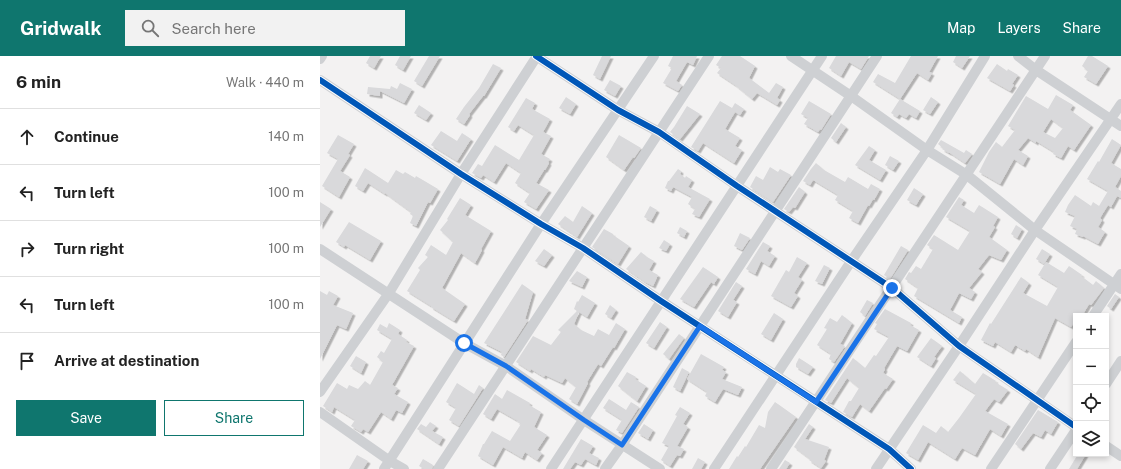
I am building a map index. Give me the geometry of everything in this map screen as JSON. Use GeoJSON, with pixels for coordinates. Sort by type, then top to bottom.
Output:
{"type":"FeatureCollection","features":[{"type":"Feature","properties":{"kind":"street"},"geometry":{"type":"LineString","coordinates":[[320,392],[389,293],[537,56],[618,110],[659,132],[737,186],[852,260],[892,288],[959,346],[1073,424]]}},
{"type":"Feature","properties":{"kind":"street"},"geometry":{"type":"LineString","coordinates":[[387,465],[541,224],[654,56]]}},
{"type":"Feature","properties":{"kind":"street"},"geometry":{"type":"LineString","coordinates":[[438,469],[709,56]]}},
{"type":"Feature","properties":{"kind":"street"},"geometry":{"type":"LineString","coordinates":[[791,56],[851,96],[927,150],[966,174],[1035,230],[1118,286]]}},
{"type":"Feature","properties":{"kind":"street"},"geometry":{"type":"LineString","coordinates":[[551,469],[822,56]]}},
{"type":"Feature","properties":{"kind":"street"},"geometry":{"type":"LineString","coordinates":[[605,469],[877,56]]}},
{"type":"Feature","properties":{"kind":"street"},"geometry":{"type":"LineString","coordinates":[[714,469],[775,375],[927,150],[985,56]]}},
{"type":"Feature","properties":{"kind":"street"},"geometry":{"type":"LineString","coordinates":[[1018,56],[1036,70],[1121,126]]}},
{"type":"Feature","properties":{"kind":"street"},"geometry":{"type":"LineString","coordinates":[[771,469],[1045,56]]}},
{"type":"Feature","properties":{"kind":"street"},"geometry":{"type":"LineString","coordinates":[[320,80],[462,174],[541,224],[583,248],[661,302],[889,449],[911,469]]}},
{"type":"Feature","properties":{"kind":"street"},"geometry":{"type":"LineString","coordinates":[[876,469],[1121,104]]}},
{"type":"Feature","properties":{"kind":"street"},"geometry":{"type":"LineString","coordinates":[[320,249],[464,343],[506,366],[584,420],[660,469]]}},
{"type":"Feature","properties":{"kind":"street"},"geometry":{"type":"LineString","coordinates":[[1096,313],[1118,286],[1121,274]]}},
{"type":"Feature","properties":{"kind":"street"},"geometry":{"type":"LineString","coordinates":[[992,469],[1073,347]]}},
{"type":"Feature","properties":{"kind":"street"},"geometry":{"type":"LineString","coordinates":[[1109,380],[1121,362]]}},
{"type":"Feature","properties":{"kind":"street"},"geometry":{"type":"LineString","coordinates":[[320,412],[387,465],[404,469]]}},
{"type":"Feature","properties":{"kind":"street"},"geometry":{"type":"LineString","coordinates":[[1050,469],[1073,434]]}},
{"type":"Feature","properties":{"kind":"street"},"geometry":{"type":"LineString","coordinates":[[1109,448],[1121,456]]}},
{"type":"Feature","properties":{"kind":"building"},"geometry":{"type":"Polygon","coordinates":[[[370,56],[381,56],[374,68],[366,63],[370,56]]]}},
{"type":"Feature","properties":{"kind":"building"},"geometry":{"type":"Polygon","coordinates":[[[400,56],[411,56],[403,70],[395,65],[400,56]]]}},
{"type":"Feature","properties":{"kind":"building"},"geometry":{"type":"Polygon","coordinates":[[[429,56],[440,56],[422,86],[414,81],[429,56]]]}},
{"type":"Feature","properties":{"kind":"building"},"geometry":{"type":"Polygon","coordinates":[[[602,56],[611,56],[600,79],[593,75],[602,56]]]}},
{"type":"Feature","properties":{"kind":"building"},"geometry":{"type":"Polygon","coordinates":[[[673,56],[697,56],[693,65],[687,62],[676,81],[682,85],[678,91],[663,83],[672,68],[668,66],[673,56]]]}},
{"type":"Feature","properties":{"kind":"building"},"geometry":{"type":"Polygon","coordinates":[[[722,56],[740,56],[755,66],[749,78],[769,93],[776,83],[783,87],[777,98],[780,100],[777,105],[757,93],[752,99],[717,73],[721,68],[716,65],[722,56]]]}},
{"type":"Feature","properties":{"kind":"building"},"geometry":{"type":"Polygon","coordinates":[[[836,56],[869,56],[861,69],[849,62],[841,76],[829,68],[836,56]]]}},
{"type":"Feature","properties":{"kind":"building"},"geometry":{"type":"Polygon","coordinates":[[[911,56],[938,56],[929,72],[932,73],[928,80],[917,73],[900,99],[873,82],[878,74],[895,83],[911,56]]]}},
{"type":"Feature","properties":{"kind":"building"},"geometry":{"type":"Polygon","coordinates":[[[956,56],[970,56],[962,68],[953,62],[956,56]]]}},
{"type":"Feature","properties":{"kind":"building"},"geometry":{"type":"Polygon","coordinates":[[[1088,56],[1092,56],[1108,66],[1096,84],[1084,77],[1088,71],[1082,66],[1088,56]]]}},
{"type":"Feature","properties":{"kind":"building"},"geometry":{"type":"Polygon","coordinates":[[[493,64],[501,68],[484,96],[469,114],[470,115],[464,124],[456,119],[479,88],[493,64]]]}},
{"type":"Feature","properties":{"kind":"building"},"geometry":{"type":"Polygon","coordinates":[[[997,64],[1007,71],[1008,69],[1018,75],[1012,84],[1014,85],[1010,91],[987,78],[997,64]]]}},
{"type":"Feature","properties":{"kind":"building"},"geometry":{"type":"Polygon","coordinates":[[[610,80],[621,86],[615,96],[604,90],[610,80]]]}},
{"type":"Feature","properties":{"kind":"building"},"geometry":{"type":"Polygon","coordinates":[[[400,83],[412,89],[404,103],[380,91],[380,96],[367,94],[368,87],[390,89],[391,86],[397,89],[400,83]]]}},
{"type":"Feature","properties":{"kind":"building"},"geometry":{"type":"Polygon","coordinates":[[[1056,95],[1073,105],[1070,110],[1091,125],[1074,150],[1068,146],[1061,158],[1036,141],[1036,143],[1028,138],[1018,150],[1028,156],[1023,165],[1014,159],[1000,184],[979,172],[996,142],[1002,147],[1015,130],[1008,126],[1026,96],[1048,109],[1056,95]],[[1051,119],[1043,132],[1055,138],[1063,128],[1051,119]]]}},
{"type":"Feature","properties":{"kind":"building"},"geometry":{"type":"Polygon","coordinates":[[[566,97],[576,104],[570,114],[559,108],[566,97]]]}},
{"type":"Feature","properties":{"kind":"building"},"geometry":{"type":"Polygon","coordinates":[[[931,97],[938,102],[930,114],[923,110],[931,97]]]}},
{"type":"Feature","properties":{"kind":"building"},"geometry":{"type":"Polygon","coordinates":[[[526,98],[535,103],[532,109],[550,119],[543,132],[551,136],[541,154],[550,159],[545,170],[536,183],[549,190],[536,209],[524,202],[530,193],[515,183],[521,173],[506,163],[494,182],[483,175],[481,178],[472,173],[478,164],[482,166],[495,145],[519,160],[534,135],[518,125],[514,131],[508,127],[526,98]]]}},
{"type":"Feature","properties":{"kind":"building"},"geometry":{"type":"Polygon","coordinates":[[[900,99],[920,111],[916,118],[909,114],[906,118],[899,114],[897,117],[891,113],[900,99]]]}},
{"type":"Feature","properties":{"kind":"building"},"geometry":{"type":"Polygon","coordinates":[[[720,101],[732,108],[735,103],[744,109],[740,115],[735,112],[725,129],[740,138],[735,146],[742,150],[734,163],[703,143],[698,151],[691,147],[720,101]]]}},
{"type":"Feature","properties":{"kind":"building"},"geometry":{"type":"Polygon","coordinates":[[[809,101],[831,114],[821,130],[820,129],[818,132],[804,124],[808,118],[801,114],[809,101]]]}},
{"type":"Feature","properties":{"kind":"building"},"geometry":{"type":"Polygon","coordinates":[[[419,105],[431,113],[426,120],[414,113],[419,105]]]}},
{"type":"Feature","properties":{"kind":"building"},"geometry":{"type":"Polygon","coordinates":[[[687,106],[700,114],[680,139],[670,132],[687,106]]]}},
{"type":"Feature","properties":{"kind":"building"},"geometry":{"type":"Polygon","coordinates":[[[841,123],[846,127],[836,142],[831,138],[841,123]]]}},
{"type":"Feature","properties":{"kind":"building"},"geometry":{"type":"Polygon","coordinates":[[[441,131],[457,141],[462,133],[471,139],[457,161],[431,145],[441,131]]]}},
{"type":"Feature","properties":{"kind":"building"},"geometry":{"type":"Polygon","coordinates":[[[338,135],[354,144],[348,154],[350,155],[340,171],[350,177],[339,197],[322,186],[338,159],[327,153],[338,135]]]}},
{"type":"Feature","properties":{"kind":"building"},"geometry":{"type":"Polygon","coordinates":[[[619,135],[641,148],[624,170],[606,157],[619,135]]]}},
{"type":"Feature","properties":{"kind":"building"},"geometry":{"type":"Polygon","coordinates":[[[1112,139],[1121,145],[1111,163],[1121,169],[1121,176],[1115,187],[1121,191],[1121,198],[1117,196],[1111,207],[1108,205],[1100,218],[1102,220],[1098,227],[1105,232],[1098,244],[1083,236],[1075,234],[1077,229],[1070,226],[1075,216],[1065,212],[1075,195],[1091,206],[1093,202],[1099,206],[1108,191],[1087,179],[1112,139]]]}},
{"type":"Feature","properties":{"kind":"building"},"geometry":{"type":"Polygon","coordinates":[[[941,140],[964,153],[966,150],[972,154],[965,163],[942,149],[943,148],[938,144],[941,140]]]}},
{"type":"Feature","properties":{"kind":"building"},"geometry":{"type":"Polygon","coordinates":[[[869,146],[875,150],[869,160],[886,170],[880,180],[855,165],[869,146]]]}},
{"type":"Feature","properties":{"kind":"building"},"geometry":{"type":"Polygon","coordinates":[[[890,156],[899,161],[893,170],[885,165],[890,156]]]}},
{"type":"Feature","properties":{"kind":"building"},"geometry":{"type":"Polygon","coordinates":[[[816,163],[824,170],[845,182],[848,177],[868,189],[871,184],[880,189],[874,200],[873,199],[869,206],[868,205],[858,223],[849,218],[853,211],[835,200],[838,195],[813,180],[810,185],[803,181],[816,163]]]}},
{"type":"Feature","properties":{"kind":"building"},"geometry":{"type":"Polygon","coordinates":[[[770,167],[778,172],[780,169],[791,175],[773,202],[750,187],[756,176],[763,180],[770,167]]]}},
{"type":"Feature","properties":{"kind":"building"},"geometry":{"type":"Polygon","coordinates":[[[365,168],[388,183],[396,170],[403,174],[405,172],[415,178],[416,176],[438,189],[430,203],[428,202],[416,226],[410,223],[413,216],[410,214],[411,212],[385,193],[368,183],[363,191],[355,186],[365,168]]]}},
{"type":"Feature","properties":{"kind":"building"},"geometry":{"type":"Polygon","coordinates":[[[678,169],[681,171],[680,174],[685,178],[686,176],[692,180],[688,187],[710,199],[699,217],[692,214],[695,209],[688,204],[692,197],[673,187],[671,191],[665,188],[668,181],[678,169]]]}},
{"type":"Feature","properties":{"kind":"building"},"geometry":{"type":"Polygon","coordinates":[[[799,187],[805,192],[795,208],[793,207],[789,212],[784,209],[799,187]]]}},
{"type":"Feature","properties":{"kind":"building"},"geometry":{"type":"Polygon","coordinates":[[[914,188],[923,194],[916,205],[907,200],[914,188]]]}},
{"type":"Feature","properties":{"kind":"building"},"geometry":{"type":"Polygon","coordinates":[[[959,197],[964,200],[961,205],[974,213],[979,205],[998,217],[993,226],[995,227],[989,237],[1007,250],[1001,260],[989,255],[978,269],[982,272],[969,288],[975,292],[971,299],[959,293],[950,310],[962,317],[959,323],[914,296],[918,288],[905,279],[909,272],[911,273],[916,266],[921,269],[933,249],[927,245],[934,235],[958,250],[970,231],[946,217],[959,197]]]}},
{"type":"Feature","properties":{"kind":"building"},"geometry":{"type":"Polygon","coordinates":[[[460,198],[471,205],[465,215],[491,231],[475,263],[461,253],[442,288],[465,304],[454,321],[407,291],[420,270],[418,268],[428,257],[425,255],[431,245],[446,255],[453,242],[440,230],[448,220],[447,219],[460,198]]]}},
{"type":"Feature","properties":{"kind":"building"},"geometry":{"type":"Polygon","coordinates":[[[320,202],[331,209],[320,227],[320,202]]]}},
{"type":"Feature","properties":{"kind":"building"},"geometry":{"type":"Polygon","coordinates":[[[582,206],[592,213],[577,237],[558,224],[565,216],[573,222],[582,206]]]}},
{"type":"Feature","properties":{"kind":"building"},"geometry":{"type":"Polygon","coordinates":[[[650,206],[657,210],[651,221],[644,217],[650,206]]]}},
{"type":"Feature","properties":{"kind":"building"},"geometry":{"type":"Polygon","coordinates":[[[349,222],[381,241],[370,260],[345,245],[344,247],[336,242],[349,222]]]}},
{"type":"Feature","properties":{"kind":"building"},"geometry":{"type":"Polygon","coordinates":[[[1016,225],[1022,229],[1017,238],[1011,234],[1016,225]]]}},
{"type":"Feature","properties":{"kind":"building"},"geometry":{"type":"Polygon","coordinates":[[[680,227],[687,231],[684,237],[677,233],[680,227]]]}},
{"type":"Feature","properties":{"kind":"building"},"geometry":{"type":"Polygon","coordinates":[[[604,229],[629,246],[618,264],[592,247],[604,229]]]}},
{"type":"Feature","properties":{"kind":"building"},"geometry":{"type":"Polygon","coordinates":[[[740,233],[750,238],[742,250],[734,246],[740,233]]]}},
{"type":"Feature","properties":{"kind":"building"},"geometry":{"type":"Polygon","coordinates":[[[664,240],[670,244],[666,251],[659,248],[664,240]]]}},
{"type":"Feature","properties":{"kind":"building"},"geometry":{"type":"Polygon","coordinates":[[[763,242],[770,246],[767,251],[775,256],[769,266],[761,261],[755,274],[746,269],[763,242]]]}},
{"type":"Feature","properties":{"kind":"building"},"geometry":{"type":"Polygon","coordinates":[[[901,246],[908,250],[890,279],[884,275],[901,246]]]}},
{"type":"Feature","properties":{"kind":"building"},"geometry":{"type":"Polygon","coordinates":[[[544,249],[552,255],[544,266],[535,261],[544,249]]]}},
{"type":"Feature","properties":{"kind":"building"},"geometry":{"type":"Polygon","coordinates":[[[1042,249],[1050,254],[1044,264],[1036,259],[1042,249]]]}},
{"type":"Feature","properties":{"kind":"building"},"geometry":{"type":"Polygon","coordinates":[[[641,252],[654,261],[649,270],[658,275],[653,286],[626,269],[641,252]]]}},
{"type":"Feature","properties":{"kind":"building"},"geometry":{"type":"Polygon","coordinates":[[[797,257],[807,263],[798,277],[802,280],[794,293],[798,296],[791,307],[771,296],[786,270],[789,272],[797,257]]]}},
{"type":"Feature","properties":{"kind":"building"},"geometry":{"type":"Polygon","coordinates":[[[1046,262],[1064,273],[1069,266],[1093,285],[1096,281],[1104,288],[1091,305],[1089,304],[1084,313],[1073,313],[1073,324],[1071,327],[1055,318],[1038,357],[1026,349],[1025,351],[1015,345],[1011,352],[995,342],[993,346],[981,340],[990,323],[991,324],[1021,277],[1029,283],[1023,293],[1047,306],[1058,287],[1038,275],[1046,262]]]}},
{"type":"Feature","properties":{"kind":"building"},"geometry":{"type":"Polygon","coordinates":[[[824,265],[830,268],[822,284],[815,281],[824,265]]]}},
{"type":"Feature","properties":{"kind":"building"},"geometry":{"type":"Polygon","coordinates":[[[703,267],[718,277],[714,284],[711,282],[694,307],[680,299],[703,267]]]}},
{"type":"Feature","properties":{"kind":"building"},"geometry":{"type":"Polygon","coordinates":[[[577,271],[587,277],[582,287],[569,281],[577,271]]]}},
{"type":"Feature","properties":{"kind":"building"},"geometry":{"type":"Polygon","coordinates":[[[736,282],[742,286],[733,300],[737,302],[728,317],[718,311],[736,282]]]}},
{"type":"Feature","properties":{"kind":"building"},"geometry":{"type":"Polygon","coordinates":[[[522,284],[533,292],[525,319],[528,320],[504,357],[501,355],[502,352],[484,343],[522,284]]]}},
{"type":"Feature","properties":{"kind":"building"},"geometry":{"type":"Polygon","coordinates":[[[320,291],[327,295],[329,291],[338,296],[333,305],[353,313],[346,329],[337,325],[320,359],[320,291]]]}},
{"type":"Feature","properties":{"kind":"building"},"geometry":{"type":"Polygon","coordinates":[[[1115,294],[1119,297],[1111,309],[1107,306],[1115,294]]]}},
{"type":"Feature","properties":{"kind":"building"},"geometry":{"type":"Polygon","coordinates":[[[582,295],[595,303],[587,317],[579,312],[574,324],[581,330],[594,336],[598,329],[609,335],[616,323],[625,329],[601,366],[598,364],[587,382],[588,383],[577,404],[569,399],[576,387],[565,378],[562,383],[545,375],[544,377],[531,369],[530,371],[516,362],[533,336],[551,345],[561,332],[558,330],[577,311],[574,309],[577,301],[578,302],[582,295]]]}},
{"type":"Feature","properties":{"kind":"building"},"geometry":{"type":"Polygon","coordinates":[[[867,300],[873,303],[865,316],[860,312],[867,300]]]}},
{"type":"Feature","properties":{"kind":"building"},"geometry":{"type":"Polygon","coordinates":[[[610,305],[616,310],[611,318],[605,314],[610,305]]]}},
{"type":"Feature","properties":{"kind":"building"},"geometry":{"type":"Polygon","coordinates":[[[885,309],[911,323],[910,325],[919,330],[907,351],[897,346],[884,368],[883,373],[893,379],[886,389],[885,388],[869,411],[860,404],[852,417],[843,412],[859,388],[847,378],[831,403],[825,400],[853,358],[865,368],[874,355],[876,356],[889,337],[874,329],[877,324],[875,323],[885,309]]]}},
{"type":"Feature","properties":{"kind":"building"},"geometry":{"type":"Polygon","coordinates":[[[774,313],[783,319],[771,340],[761,334],[774,313]]]}},
{"type":"Feature","properties":{"kind":"building"},"geometry":{"type":"Polygon","coordinates":[[[842,315],[852,323],[840,344],[845,346],[834,362],[829,359],[831,354],[817,345],[827,329],[824,328],[830,318],[837,322],[842,315]]]}},
{"type":"Feature","properties":{"kind":"building"},"geometry":{"type":"Polygon","coordinates":[[[660,322],[667,327],[654,348],[646,343],[660,322]]]}},
{"type":"Feature","properties":{"kind":"building"},"geometry":{"type":"Polygon","coordinates":[[[389,323],[400,330],[398,334],[407,340],[406,342],[414,346],[392,385],[398,388],[394,394],[408,402],[402,413],[396,410],[391,419],[381,412],[368,432],[363,429],[361,432],[351,426],[355,420],[334,407],[332,412],[323,406],[337,383],[347,389],[349,385],[358,389],[365,381],[370,385],[383,362],[377,357],[381,351],[384,353],[392,339],[377,330],[380,324],[387,328],[389,323]]]}},
{"type":"Feature","properties":{"kind":"building"},"geometry":{"type":"Polygon","coordinates":[[[679,334],[684,338],[669,359],[663,354],[679,334]]]}},
{"type":"Feature","properties":{"kind":"building"},"geometry":{"type":"Polygon","coordinates":[[[931,338],[942,346],[934,357],[936,358],[931,366],[917,357],[931,338]]]}},
{"type":"Feature","properties":{"kind":"building"},"geometry":{"type":"Polygon","coordinates":[[[701,354],[724,367],[722,370],[726,372],[722,379],[742,387],[738,395],[723,389],[715,402],[705,396],[707,392],[687,379],[701,354]]]}},
{"type":"Feature","properties":{"kind":"building"},"geometry":{"type":"Polygon","coordinates":[[[356,356],[366,362],[361,373],[350,366],[356,356]]]}},
{"type":"Feature","properties":{"kind":"building"},"geometry":{"type":"Polygon","coordinates":[[[799,358],[813,367],[808,374],[796,367],[799,358]]]}},
{"type":"Feature","properties":{"kind":"building"},"geometry":{"type":"Polygon","coordinates":[[[682,368],[689,372],[680,391],[673,387],[682,368]]]}},
{"type":"Feature","properties":{"kind":"building"},"geometry":{"type":"Polygon","coordinates":[[[960,371],[975,384],[983,373],[1008,390],[999,402],[994,399],[985,411],[1008,424],[1001,436],[990,429],[975,455],[962,448],[955,459],[928,442],[918,460],[906,453],[923,425],[936,433],[941,426],[948,432],[976,394],[953,380],[960,371]]]}},
{"type":"Feature","properties":{"kind":"building"},"geometry":{"type":"Polygon","coordinates":[[[627,372],[636,377],[635,379],[646,386],[637,401],[618,386],[627,372]]]}},
{"type":"Feature","properties":{"kind":"building"},"geometry":{"type":"Polygon","coordinates":[[[457,383],[474,394],[479,385],[483,388],[459,426],[449,420],[456,408],[446,402],[457,383]]]}},
{"type":"Feature","properties":{"kind":"building"},"geometry":{"type":"Polygon","coordinates":[[[507,390],[530,403],[529,405],[541,412],[534,427],[547,435],[537,450],[542,453],[537,460],[525,452],[522,458],[503,447],[493,465],[478,456],[483,444],[492,431],[510,441],[521,424],[497,409],[491,419],[483,414],[495,394],[502,399],[507,390]]]}},
{"type":"Feature","properties":{"kind":"building"},"geometry":{"type":"Polygon","coordinates":[[[609,399],[626,410],[631,402],[639,407],[622,433],[616,430],[622,420],[603,408],[609,399]]]}},
{"type":"Feature","properties":{"kind":"building"},"geometry":{"type":"Polygon","coordinates":[[[775,402],[796,417],[760,469],[729,469],[737,456],[738,457],[745,446],[746,447],[759,425],[765,428],[768,412],[775,402]]]}},
{"type":"Feature","properties":{"kind":"building"},"geometry":{"type":"Polygon","coordinates":[[[680,407],[690,413],[683,424],[688,427],[677,446],[684,449],[680,456],[677,455],[670,466],[661,460],[669,446],[662,443],[677,416],[675,415],[680,407]]]}},
{"type":"Feature","properties":{"kind":"building"},"geometry":{"type":"Polygon","coordinates":[[[1038,410],[1058,422],[1051,434],[1045,430],[1041,437],[1033,433],[1021,449],[1015,444],[1038,410]]]}},
{"type":"Feature","properties":{"kind":"building"},"geometry":{"type":"Polygon","coordinates":[[[430,422],[436,426],[432,431],[443,437],[439,444],[417,429],[421,424],[426,427],[430,422]]]}},
{"type":"Feature","properties":{"kind":"building"},"geometry":{"type":"Polygon","coordinates":[[[644,424],[653,430],[648,439],[638,433],[644,424]]]}},
{"type":"Feature","properties":{"kind":"building"},"geometry":{"type":"Polygon","coordinates":[[[809,424],[813,427],[805,439],[829,447],[824,460],[826,461],[821,468],[794,447],[809,424]]]}},
{"type":"Feature","properties":{"kind":"building"},"geometry":{"type":"Polygon","coordinates":[[[581,439],[593,446],[589,453],[599,458],[596,465],[585,459],[581,465],[575,462],[570,469],[563,469],[581,439]]]}},
{"type":"Feature","properties":{"kind":"building"},"geometry":{"type":"Polygon","coordinates":[[[357,455],[368,461],[363,469],[349,469],[357,455]]]}},
{"type":"Feature","properties":{"kind":"building"},"geometry":{"type":"Polygon","coordinates":[[[1076,457],[1084,457],[1077,469],[1069,469],[1076,457]]]}},
{"type":"Feature","properties":{"kind":"building"},"geometry":{"type":"Polygon","coordinates":[[[698,458],[705,462],[701,469],[692,469],[698,458]]]}},
{"type":"Feature","properties":{"kind":"building"},"geometry":{"type":"Polygon","coordinates":[[[423,459],[433,465],[432,469],[424,469],[419,466],[423,459]]]}},
{"type":"Feature","properties":{"kind":"building"},"geometry":{"type":"Polygon","coordinates":[[[785,460],[790,463],[786,469],[779,469],[785,460]]]}},
{"type":"Feature","properties":{"kind":"cycle path"},"geometry":{"type":"LineString","coordinates":[[536,56],[618,110],[659,132],[737,186],[892,288],[959,346],[1073,425]]}},
{"type":"Feature","properties":{"kind":"cycle path"},"geometry":{"type":"LineString","coordinates":[[320,80],[461,174],[541,224],[583,248],[661,301],[889,449],[911,469]]}},
{"type":"Feature","properties":{"kind":"route"},"geometry":{"type":"LineString","coordinates":[[464,343],[506,366],[622,445],[700,326],[816,402],[892,288]]}}]}
